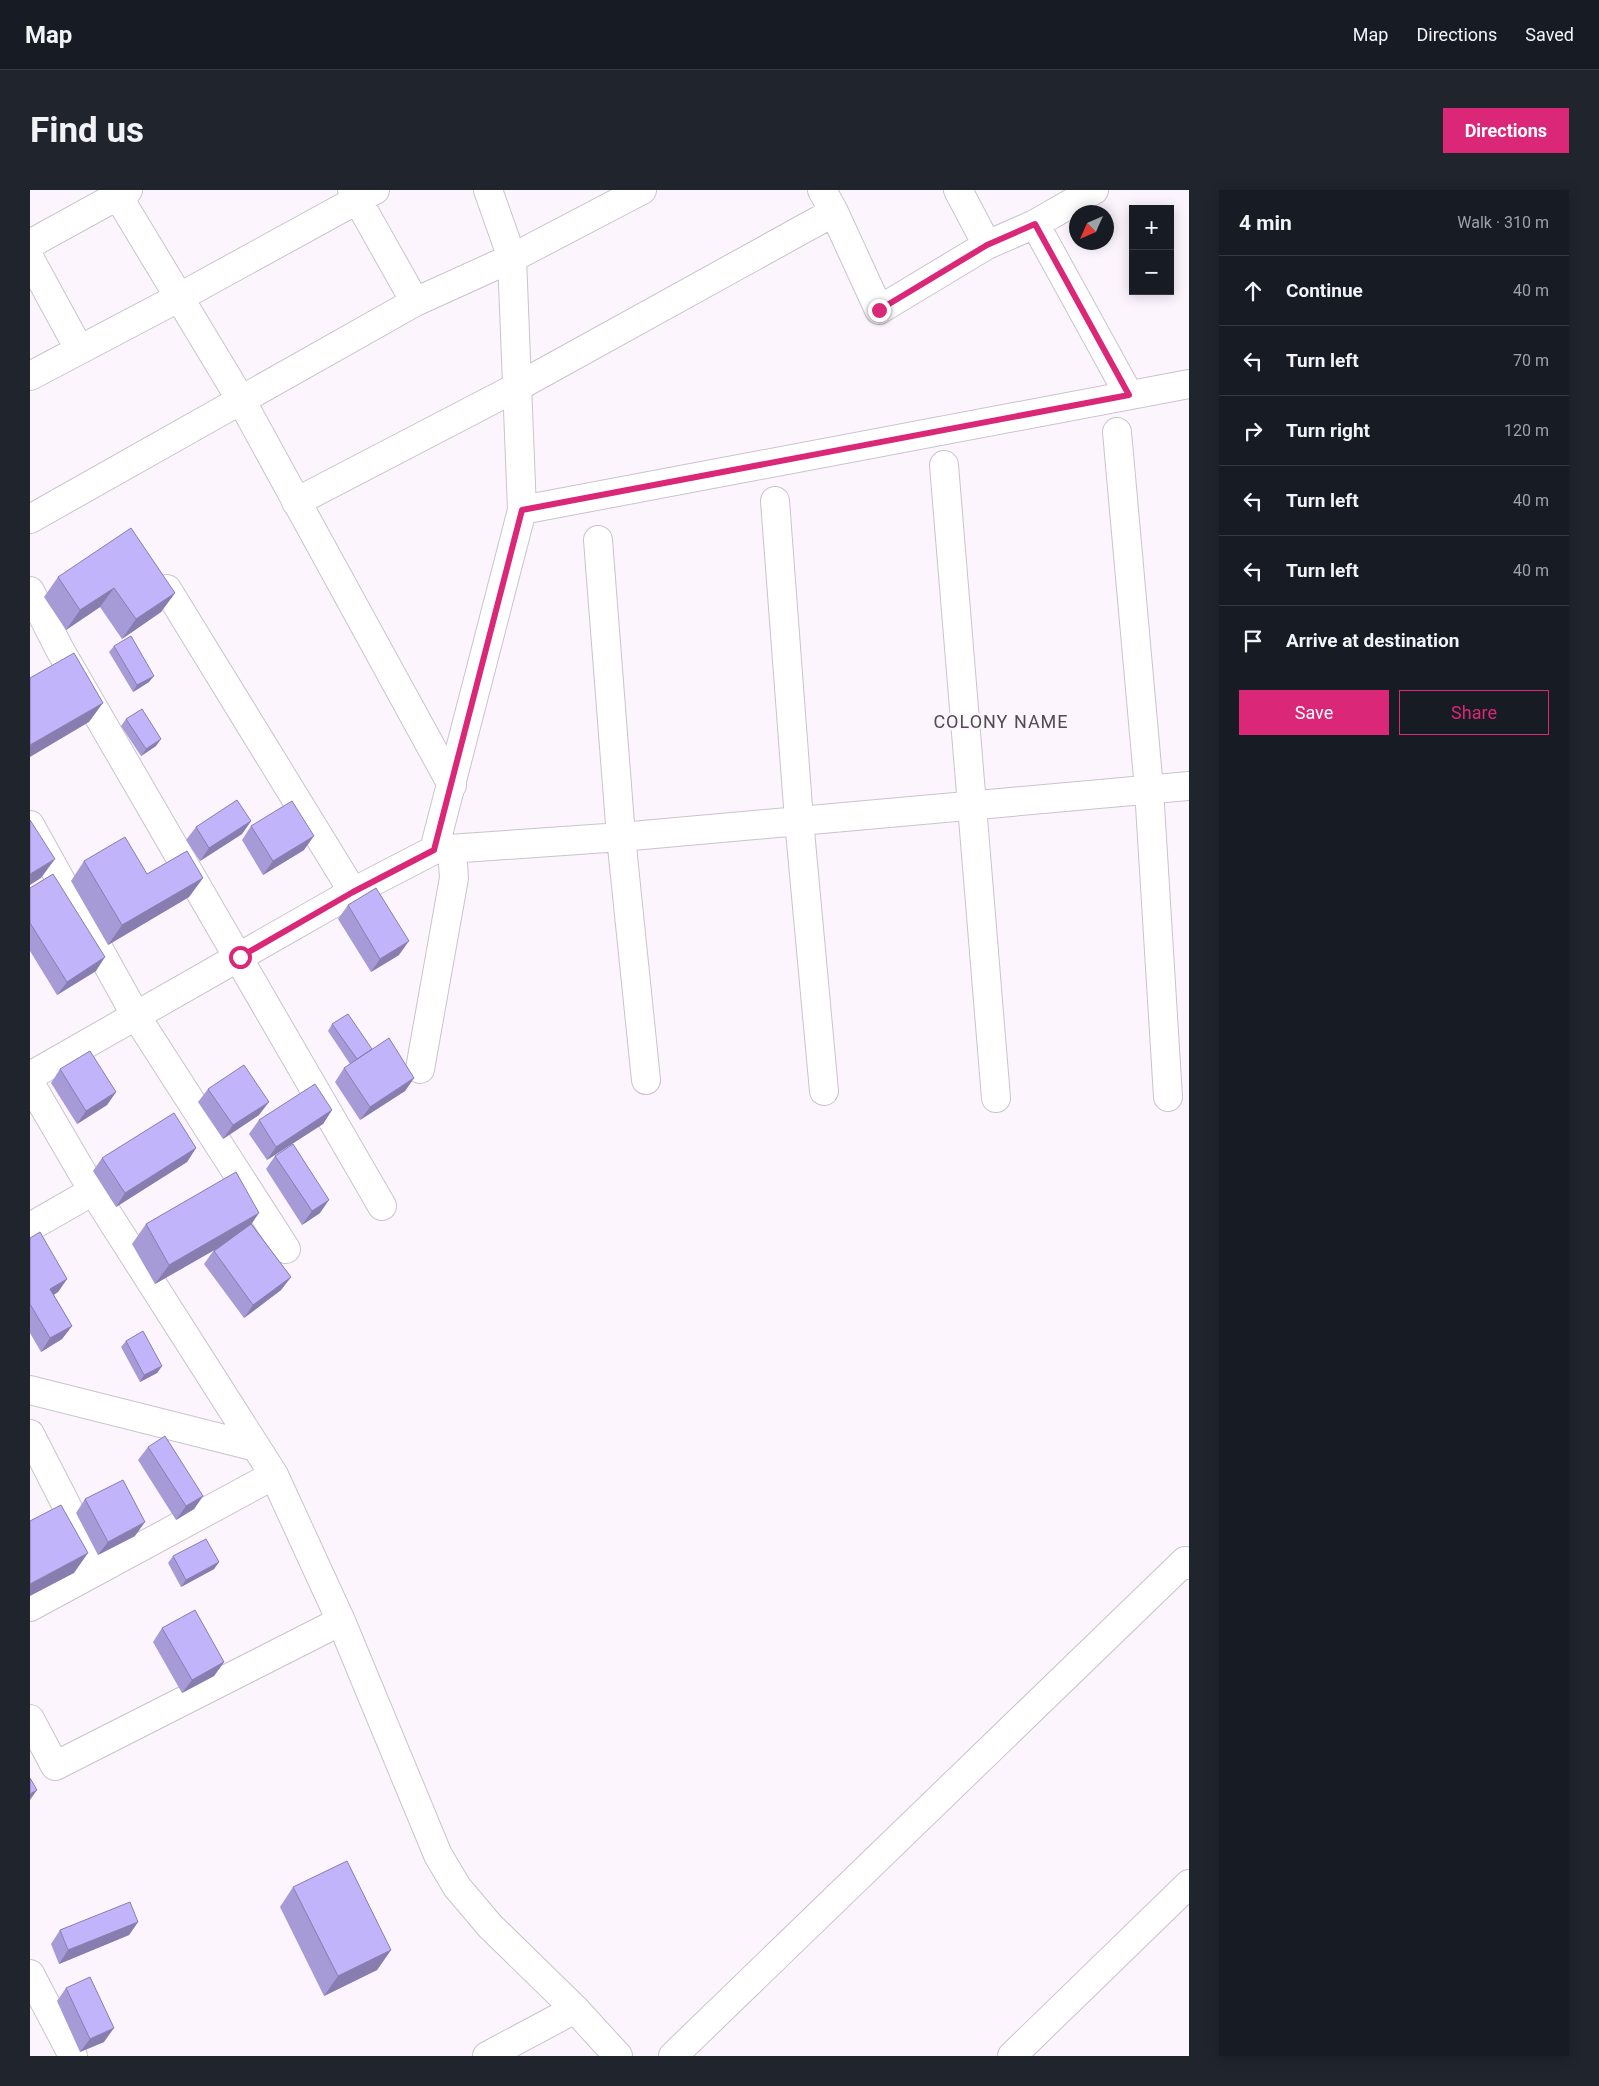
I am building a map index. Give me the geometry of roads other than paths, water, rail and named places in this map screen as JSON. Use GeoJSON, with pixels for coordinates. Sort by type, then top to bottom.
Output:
{"type":"FeatureCollection","features":[{"type":"Feature","properties":{"kind":"street"},"geometry":{"type":"LineString","coordinates":[[420,1069],[454,878],[443,850],[452,785],[522,510],[512,258],[488,190]]}},
{"type":"Feature","properties":{"kind":"street"},"geometry":{"type":"LineString","coordinates":[[30,519],[415,302],[512,258],[642,190]]}},
{"type":"Feature","properties":{"kind":"street"},"geometry":{"type":"LineString","coordinates":[[958,190],[987,245]]}},
{"type":"Feature","properties":{"kind":"street"},"geometry":{"type":"LineString","coordinates":[[296,502],[517,387],[828,201],[879,310],[987,245],[1035,224],[1088,191]]}},
{"type":"Feature","properties":{"kind":"street"},"geometry":{"type":"LineString","coordinates":[[30,244],[123,193],[178,298],[241,400],[452,785]]}},
{"type":"Feature","properties":{"kind":"street"},"geometry":{"type":"LineString","coordinates":[[30,376],[78,349],[178,298],[361,193],[415,302]]}},
{"type":"Feature","properties":{"kind":"street"},"geometry":{"type":"LineString","coordinates":[[1035,224],[1129,395]]}},
{"type":"Feature","properties":{"kind":"street"},"geometry":{"type":"LineString","coordinates":[[30,259],[78,349]]}},
{"type":"Feature","properties":{"kind":"street"},"geometry":{"type":"LineString","coordinates":[[522,510],[1189,384]]}},
{"type":"Feature","properties":{"kind":"street"},"geometry":{"type":"LineString","coordinates":[[1117,432],[1149,788],[1168,1097]]}},
{"type":"Feature","properties":{"kind":"street"},"geometry":{"type":"LineString","coordinates":[[944,465],[996,1098]]}},
{"type":"Feature","properties":{"kind":"street"},"geometry":{"type":"LineString","coordinates":[[775,501],[799,820],[824,1091]]}},
{"type":"Feature","properties":{"kind":"street"},"geometry":{"type":"LineString","coordinates":[[598,540],[621,837],[646,1080]]}},
{"type":"Feature","properties":{"kind":"street"},"geometry":{"type":"LineString","coordinates":[[167,589],[353,892]]}},
{"type":"Feature","properties":{"kind":"street"},"geometry":{"type":"LineString","coordinates":[[30,592],[60,650],[240,957],[382,1206]]}},
{"type":"Feature","properties":{"kind":"street"},"geometry":{"type":"LineString","coordinates":[[30,1076],[353,892],[443,850],[621,837],[1149,788],[1189,786]]}},
{"type":"Feature","properties":{"kind":"street"},"geometry":{"type":"LineString","coordinates":[[30,825],[136,1016],[286,1249]]}},
{"type":"Feature","properties":{"kind":"street"},"geometry":{"type":"LineString","coordinates":[[30,1083],[94,1191],[274,1475],[342,1621],[438,1855],[457,1887],[490,1926],[575,2009],[618,2056]]}},
{"type":"Feature","properties":{"kind":"street"},"geometry":{"type":"LineString","coordinates":[[30,1227],[94,1191]]}},
{"type":"Feature","properties":{"kind":"street"},"geometry":{"type":"LineString","coordinates":[[30,1390],[256,1447]]}},
{"type":"Feature","properties":{"kind":"street"},"geometry":{"type":"LineString","coordinates":[[30,1434],[99,1569]]}},
{"type":"Feature","properties":{"kind":"street"},"geometry":{"type":"LineString","coordinates":[[30,1607],[274,1475]]}},
{"type":"Feature","properties":{"kind":"street"},"geometry":{"type":"LineString","coordinates":[[673,2056],[1185,1561],[1189,1565]]}},
{"type":"Feature","properties":{"kind":"street"},"geometry":{"type":"LineString","coordinates":[[30,1719],[55,1766],[342,1621]]}},
{"type":"Feature","properties":{"kind":"street"},"geometry":{"type":"LineString","coordinates":[[1012,2056],[1189,1884]]}},
{"type":"Feature","properties":{"kind":"street"},"geometry":{"type":"LineString","coordinates":[[32,1982],[74,2056]]}},
{"type":"Feature","properties":{"kind":"street"},"geometry":{"type":"LineString","coordinates":[[487,2056],[575,2009]]}},
{"type":"Feature","properties":{"kind":"district","name":"COLONY NAME"},"geometry":{"type":"Point","coordinates":[1001,722]}}]}
